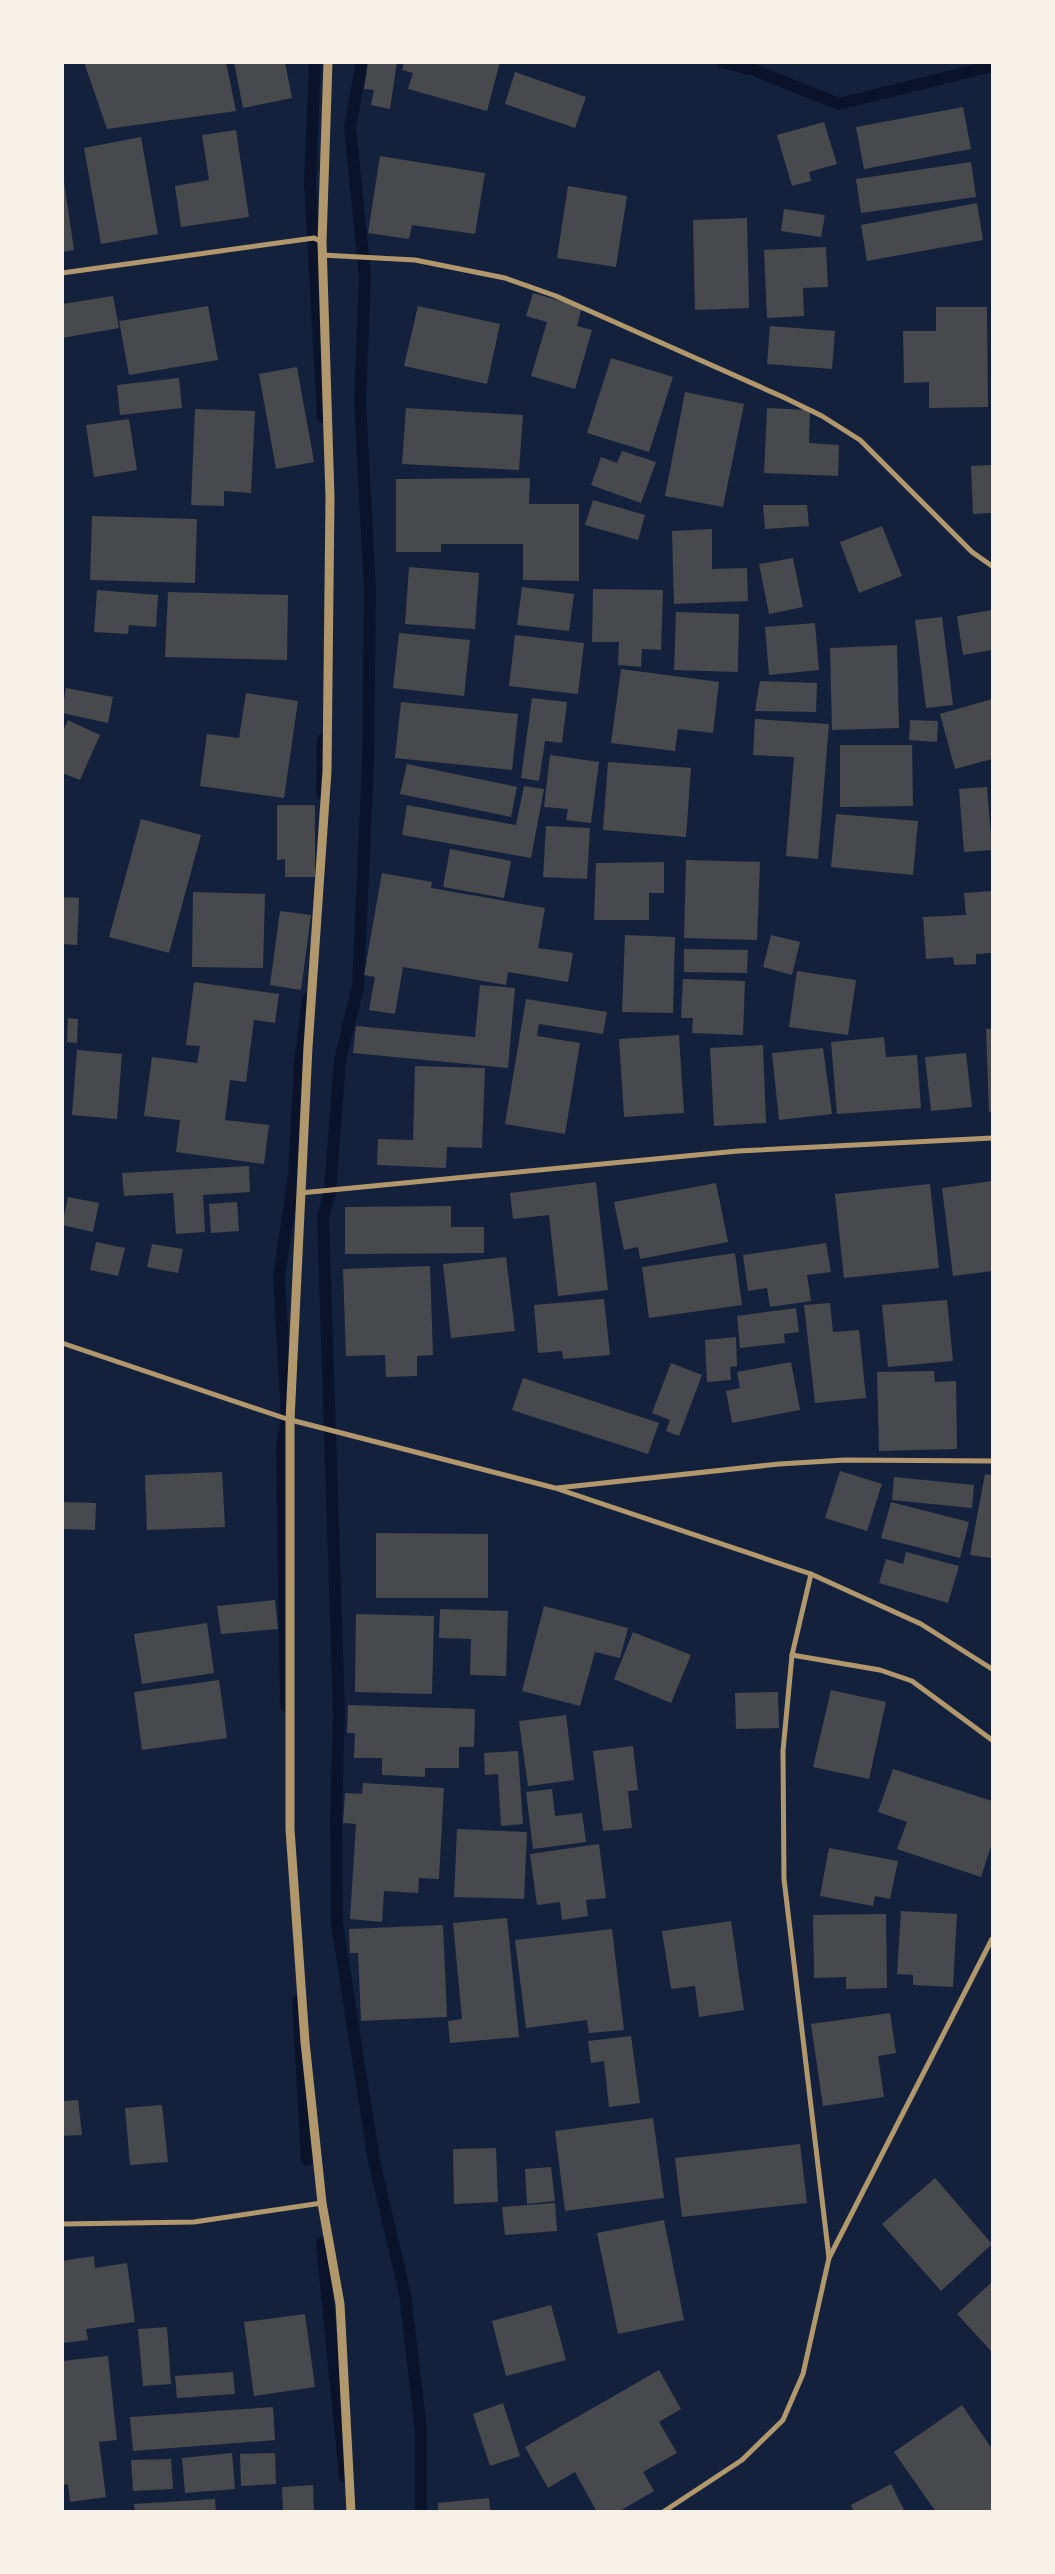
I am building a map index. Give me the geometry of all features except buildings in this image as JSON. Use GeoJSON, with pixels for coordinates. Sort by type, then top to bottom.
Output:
{"type":"FeatureCollection","features":[{"type":"Feature","properties":{"kind":"street"},"geometry":{"type":"LineString","coordinates":[[328,62],[322,242],[330,497],[327,771],[300,1193],[290,1420],[290,1829],[305,2042],[322,2203],[340,2304],[351,2512]]}},
{"type":"Feature","properties":{"kind":"street"},"geometry":{"type":"LineString","coordinates":[[62,273],[314,238],[322,242]]}},
{"type":"Feature","properties":{"kind":"street"},"geometry":{"type":"LineString","coordinates":[[322,255],[415,260],[505,278],[556,296],[783,397],[822,416],[860,440],[972,552],[992,566]]}},
{"type":"Feature","properties":{"kind":"street"},"geometry":{"type":"LineString","coordinates":[[300,1193],[738,1151],[992,1138]]}},
{"type":"Feature","properties":{"kind":"street"},"geometry":{"type":"LineString","coordinates":[[62,1343],[290,1420],[555,1488],[811,1574],[921,1624],[992,1669]]}},
{"type":"Feature","properties":{"kind":"street"},"geometry":{"type":"LineString","coordinates":[[555,1488],[779,1464],[845,1460],[992,1461]]}},
{"type":"Feature","properties":{"kind":"street"},"geometry":{"type":"LineString","coordinates":[[811,1574],[792,1655],[782,1751],[784,1879],[829,2258]]}},
{"type":"Feature","properties":{"kind":"street"},"geometry":{"type":"LineString","coordinates":[[792,1655],[880,1670],[912,1682],[992,1740]]}},
{"type":"Feature","properties":{"kind":"street"},"geometry":{"type":"LineString","coordinates":[[663,2512],[742,2460],[783,2420],[804,2374],[829,2258],[992,1939]]}},
{"type":"Feature","properties":{"kind":"street"},"geometry":{"type":"LineString","coordinates":[[62,2224],[194,2222],[322,2203]]}},
{"type":"Feature","properties":{"kind":"waterway"},"geometry":{"type":"LineString","coordinates":[[315,62],[310,182],[323,417]]}},
{"type":"Feature","properties":{"kind":"waterway"},"geometry":{"type":"LineString","coordinates":[[362,62],[350,127],[365,277],[360,401],[370,591],[368,762],[358,987],[340,1060],[330,1192],[323,1217],[339,1712],[336,1818],[337,1924],[374,2161],[405,2294],[421,2430],[421,2512]]}},
{"type":"Feature","properties":{"kind":"waterway"},"geometry":{"type":"LineString","coordinates":[[722,62],[754,70],[839,104],[992,66]]}},
{"type":"Feature","properties":{"kind":"waterway"},"geometry":{"type":"LineString","coordinates":[[322,794],[323,739]]}},
{"type":"Feature","properties":{"kind":"waterway"},"geometry":{"type":"LineString","coordinates":[[286,1706],[282,1447],[287,1419],[279,1276],[294,1176],[300,1063],[308,999]]}},
{"type":"Feature","properties":{"kind":"waterway"},"geometry":{"type":"LineString","coordinates":[[298,2001],[307,2160]]}},
{"type":"Feature","properties":{"kind":"waterway"},"geometry":{"type":"LineString","coordinates":[[322,2243],[345,2477]]}}]}
